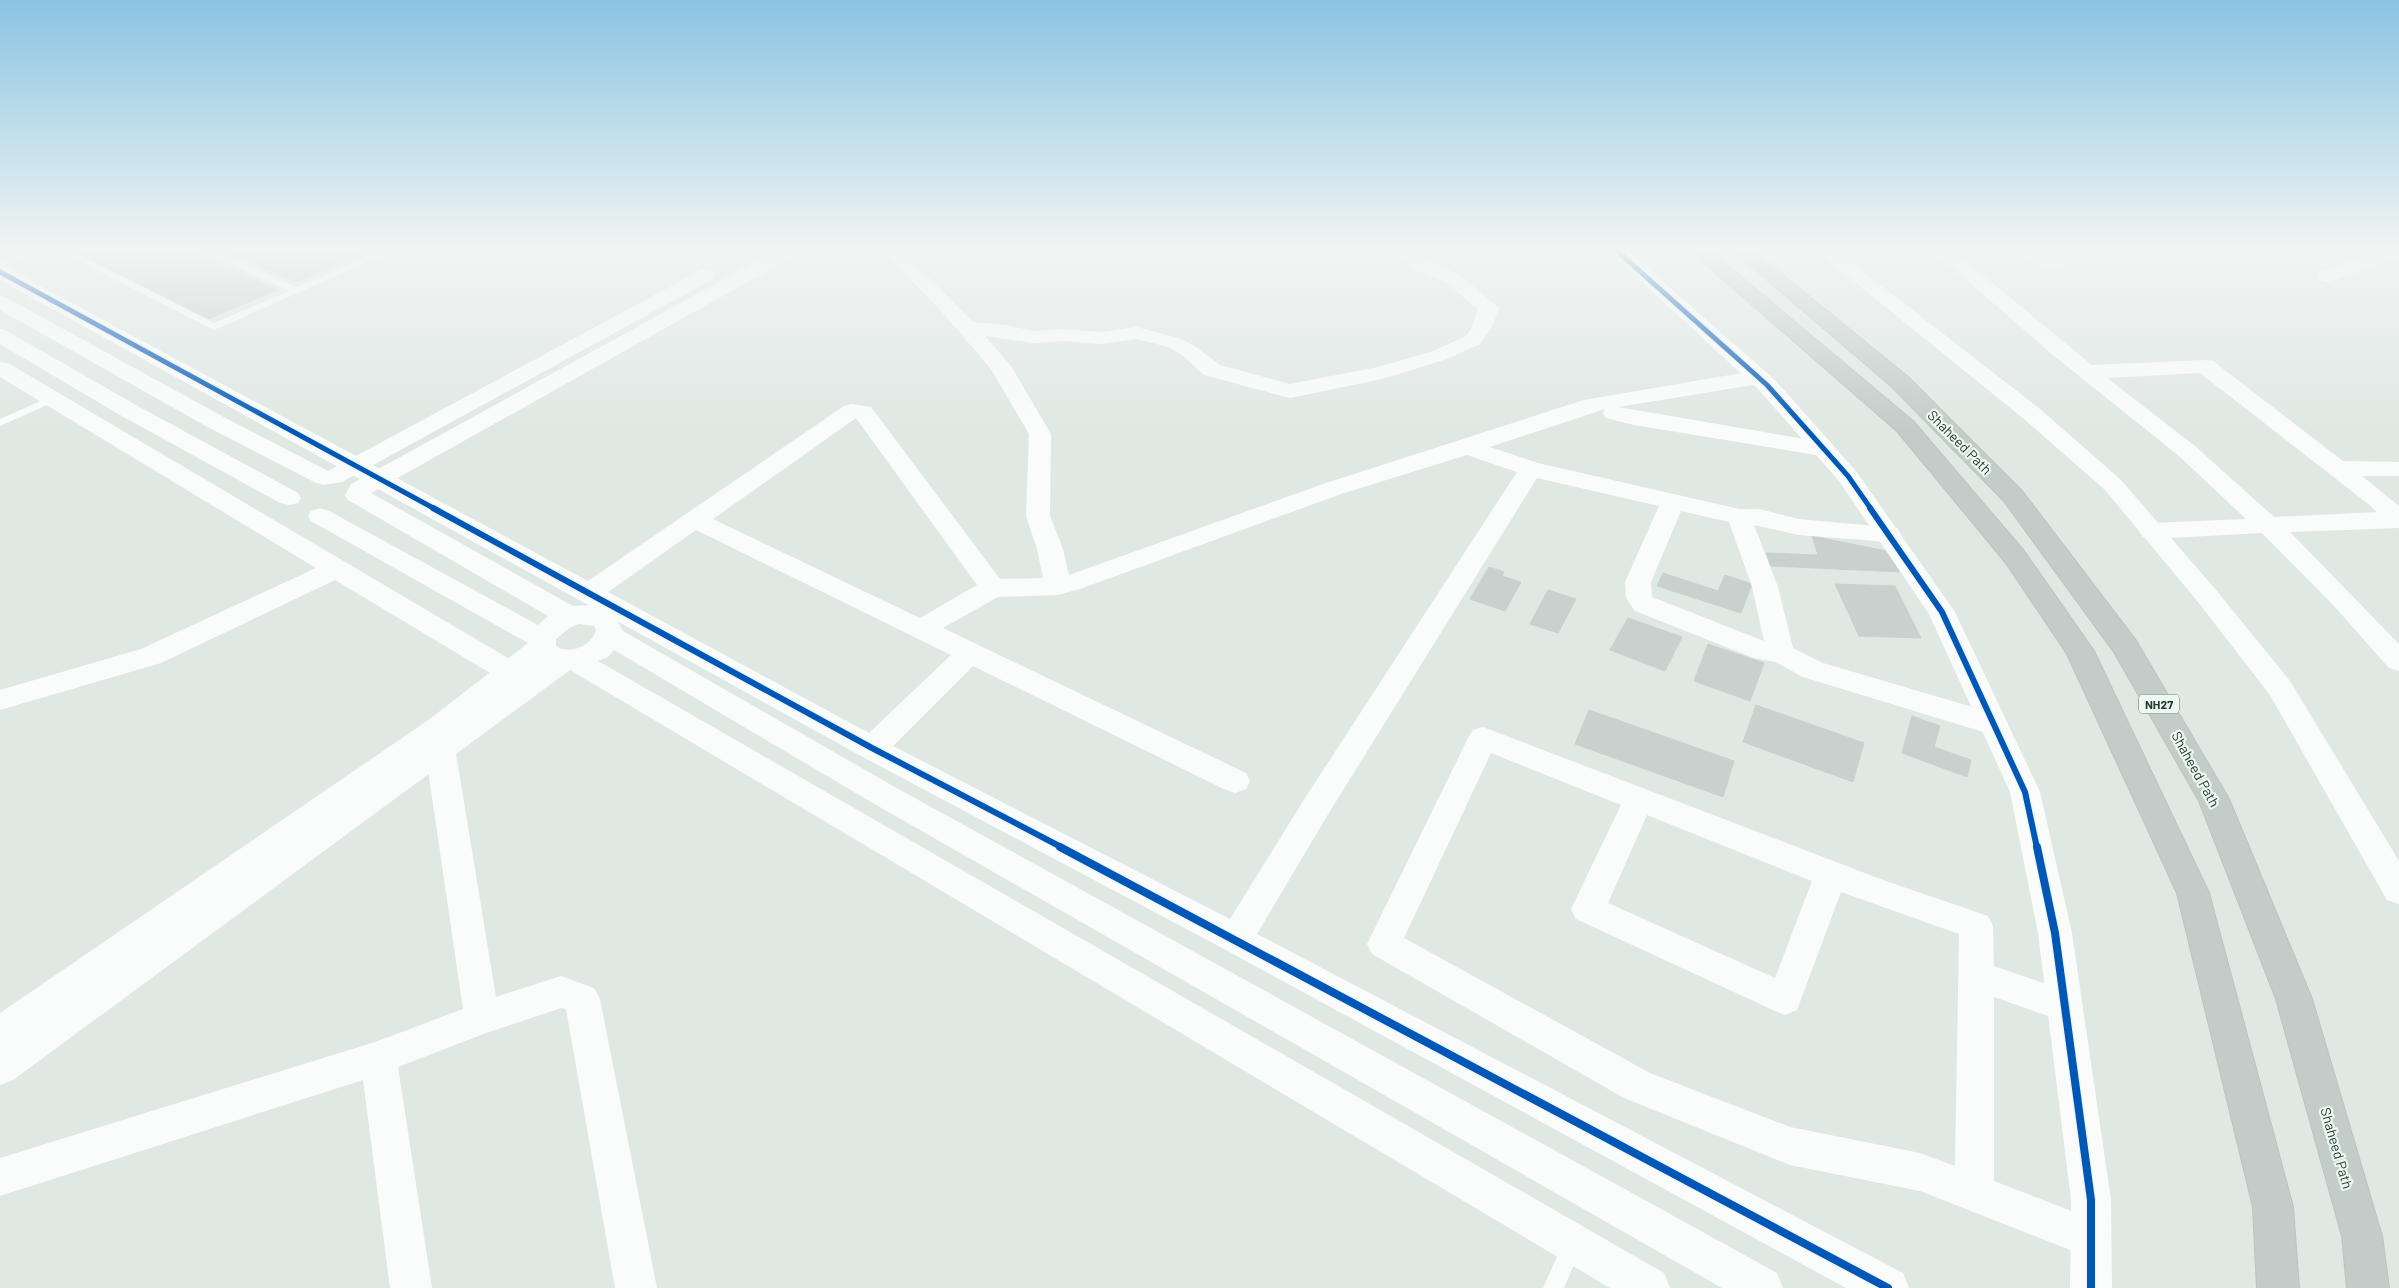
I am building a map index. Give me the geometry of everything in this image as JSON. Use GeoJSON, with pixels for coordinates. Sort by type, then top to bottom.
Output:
{"type":"FeatureCollection","features":[{"type":"Feature","properties":{"kind":"highway","name":"Shaheed Path"},"geometry":{"type":"LineString","coordinates":[[1768,309],[1905,426],[2015,557],[2080,651],[2193,893],[2273,1207],[2278,1288]]}},
{"type":"Feature","properties":{"kind":"highway","name":"Shaheed Path"},"geometry":{"type":"LineString","coordinates":[[1812,309],[1899,381],[2013,496],[2125,646],[2214,799],[2294,999],[2362,1236],[2368,1288]]}},
{"type":"Feature","properties":{"kind":"street"},"geometry":{"type":"LineString","coordinates":[[13,309],[212,420],[329,478]]}},
{"type":"Feature","properties":{"kind":"street"},"geometry":{"type":"LineString","coordinates":[[64,309],[580,605],[872,748],[1236,938],[1888,1288]]}},
{"type":"Feature","properties":{"kind":"street"},"geometry":{"type":"LineString","coordinates":[[654,309],[363,482],[343,508],[320,516],[297,516],[290,513],[286,508],[289,498],[301,488],[329,478],[354,479],[359,483],[363,482],[681,309]]}},
{"type":"Feature","properties":{"kind":"street"},"geometry":{"type":"LineString","coordinates":[[949,309],[1000,366],[1040,434],[1038,516],[1050,549],[1058,586]]}},
{"type":"Feature","properties":{"kind":"street"},"geometry":{"type":"LineString","coordinates":[[967,328],[1005,331],[1034,337],[1061,335],[1100,338],[1137,333],[1175,343],[1189,351],[1212,370],[1290,391],[1382,373],[1440,355],[1473,340],[1482,327],[1489,309]]}},
{"type":"Feature","properties":{"kind":"street"},"geometry":{"type":"LineString","coordinates":[[1683,309],[1759,377],[1848,476],[1942,612],[2025,792],[2055,933],[2092,1200],[2091,1288]]}},
{"type":"Feature","properties":{"kind":"street"},"geometry":{"type":"LineString","coordinates":[[1899,309],[2032,414],[2113,486],[2152,531],[2280,688],[2399,890]]}},
{"type":"Feature","properties":{"kind":"street"},"geometry":{"type":"LineString","coordinates":[[2011,309],[2187,451],[2269,526],[2343,600],[2399,661]]}},
{"type":"Feature","properties":{"kind":"street"},"geometry":{"type":"LineString","coordinates":[[0,335],[128,410],[289,498]]}},
{"type":"Feature","properties":{"kind":"street"},"geometry":{"type":"LineString","coordinates":[[2089,372],[2205,366],[2376,498],[2398,520]]}},
{"type":"Feature","properties":{"kind":"street"},"geometry":{"type":"LineString","coordinates":[[0,368],[520,678]]}},
{"type":"Feature","properties":{"kind":"street"},"geometry":{"type":"LineString","coordinates":[[921,630],[993,588],[1058,586],[1072,583],[1332,489],[1467,448],[1592,405],[1759,377]]}},
{"type":"Feature","properties":{"kind":"street"},"geometry":{"type":"LineString","coordinates":[[555,651],[548,629],[695,520],[852,411],[863,412],[993,588]]}},
{"type":"Feature","properties":{"kind":"street"},"geometry":{"type":"LineString","coordinates":[[1614,413],[1634,418],[1822,449]]}},
{"type":"Feature","properties":{"kind":"street"},"geometry":{"type":"LineString","coordinates":[[1467,448],[1531,469],[1739,517],[1759,517],[1799,527],[1888,534]]}},
{"type":"Feature","properties":{"kind":"street"},"geometry":{"type":"LineString","coordinates":[[2337,468],[2399,469]]}},
{"type":"Feature","properties":{"kind":"street"},"geometry":{"type":"LineString","coordinates":[[1236,938],[1531,469]]}},
{"type":"Feature","properties":{"kind":"street"},"geometry":{"type":"LineString","coordinates":[[1673,501],[1638,582],[1639,598],[1644,605],[1673,618],[1764,651],[1780,653],[1813,670],[1994,724]]}},
{"type":"Feature","properties":{"kind":"street"},"geometry":{"type":"LineString","coordinates":[[320,516],[1649,1288]]}},
{"type":"Feature","properties":{"kind":"street"},"geometry":{"type":"LineString","coordinates":[[1739,517],[1765,588],[1780,653]]}},
{"type":"Feature","properties":{"kind":"street"},"geometry":{"type":"LineString","coordinates":[[695,520],[1235,781]]}},
{"type":"Feature","properties":{"kind":"street"},"geometry":{"type":"LineString","coordinates":[[2152,531],[2398,520]]}},
{"type":"Feature","properties":{"kind":"street"},"geometry":{"type":"LineString","coordinates":[[0,700],[151,656],[338,568]]}},
{"type":"Feature","properties":{"kind":"street"},"geometry":{"type":"LineString","coordinates":[[0,1068],[555,651],[597,651],[610,636],[611,628],[608,621],[590,614],[580,605]]}},
{"type":"Feature","properties":{"kind":"street"},"geometry":{"type":"LineString","coordinates":[[610,636],[882,794],[1762,1288]]}},
{"type":"Feature","properties":{"kind":"street"},"geometry":{"type":"LineString","coordinates":[[872,748],[970,653]]}},
{"type":"Feature","properties":{"kind":"street"},"geometry":{"type":"LineString","coordinates":[[1974,1193],[1976,926],[1831,874],[1483,738],[1384,944],[1637,1086],[1790,1146],[1920,1172],[1974,1193],[2091,1238]]}},
{"type":"Feature","properties":{"kind":"street"},"geometry":{"type":"LineString","coordinates":[[439,739],[482,1018]]}},
{"type":"Feature","properties":{"kind":"street"},"geometry":{"type":"LineString","coordinates":[[0,1033],[439,739]]}},
{"type":"Feature","properties":{"kind":"street"},"geometry":{"type":"LineString","coordinates":[[1640,800],[1588,909],[1785,999],[1831,874]]}},
{"type":"Feature","properties":{"kind":"street"},"geometry":{"type":"LineString","coordinates":[[1977,976],[2066,1006]]}},
{"type":"Feature","properties":{"kind":"street"},"geometry":{"type":"LineString","coordinates":[[0,1177],[378,1058],[482,1018],[561,992],[582,1000],[636,1288]]}},
{"type":"Feature","properties":{"kind":"street"},"geometry":{"type":"LineString","coordinates":[[378,1058],[411,1288]]}},
{"type":"Feature","properties":{"kind":"lane"},"geometry":{"type":"LineString","coordinates":[[177,309],[214,328],[256,309]]}},
{"type":"Feature","properties":{"kind":"lane"},"geometry":{"type":"LineString","coordinates":[[0,423],[52,399]]}},
{"type":"Feature","properties":{"kind":"lane"},"geometry":{"type":"LineString","coordinates":[[1553,1288],[1572,1245]]}},
{"type":"Feature","properties":{"kind":"building"},"geometry":{"type":"Polygon","coordinates":[[[189,309],[232,309],[209,319],[189,309]]]}},
{"type":"Feature","properties":{"kind":"building"},"geometry":{"type":"Polygon","coordinates":[[[1812,536],[1886,551],[1900,572],[1771,566],[1766,553],[1818,555],[1812,536]]]}},
{"type":"Feature","properties":{"kind":"building"},"geometry":{"type":"Polygon","coordinates":[[[1489,567],[1504,572],[1502,576],[1521,582],[1505,611],[1470,599],[1489,567]]]}},
{"type":"Feature","properties":{"kind":"building"},"geometry":{"type":"Polygon","coordinates":[[[1663,573],[1718,591],[1725,575],[1752,584],[1741,613],[1657,586],[1663,573]]]}},
{"type":"Feature","properties":{"kind":"building"},"geometry":{"type":"Polygon","coordinates":[[[1835,584],[1895,586],[1921,638],[1859,636],[1835,584]]]}},
{"type":"Feature","properties":{"kind":"building"},"geometry":{"type":"Polygon","coordinates":[[[1548,590],[1576,599],[1558,633],[1530,624],[1548,590]]]}},
{"type":"Feature","properties":{"kind":"building"},"geometry":{"type":"Polygon","coordinates":[[[1628,618],[1682,637],[1665,671],[1610,650],[1628,618]]]}},
{"type":"Feature","properties":{"kind":"building"},"geometry":{"type":"Polygon","coordinates":[[[1708,644],[1764,663],[1750,701],[1694,681],[1708,644]]]}},
{"type":"Feature","properties":{"kind":"building"},"geometry":{"type":"Polygon","coordinates":[[[1756,705],[1864,743],[1853,782],[1743,742],[1756,705]]]}},
{"type":"Feature","properties":{"kind":"building"},"geometry":{"type":"Polygon","coordinates":[[[1589,710],[1734,761],[1723,797],[1575,744],[1589,710]]]}},
{"type":"Feature","properties":{"kind":"building"},"geometry":{"type":"Polygon","coordinates":[[[1912,716],[1940,726],[1934,747],[1971,760],[1967,777],[1902,753],[1912,716]]]}},
{"type":"Feature","properties":{"kind":"cycle path"},"geometry":{"type":"LineString","coordinates":[[68,309],[872,748],[1236,939],[1888,1288]]}},
{"type":"Feature","properties":{"kind":"cycle path"},"geometry":{"type":"LineString","coordinates":[[1682,309],[1767,385],[1848,476],[1942,612],[2025,792],[2055,933],[2091,1200],[2091,1288]]}}]}
